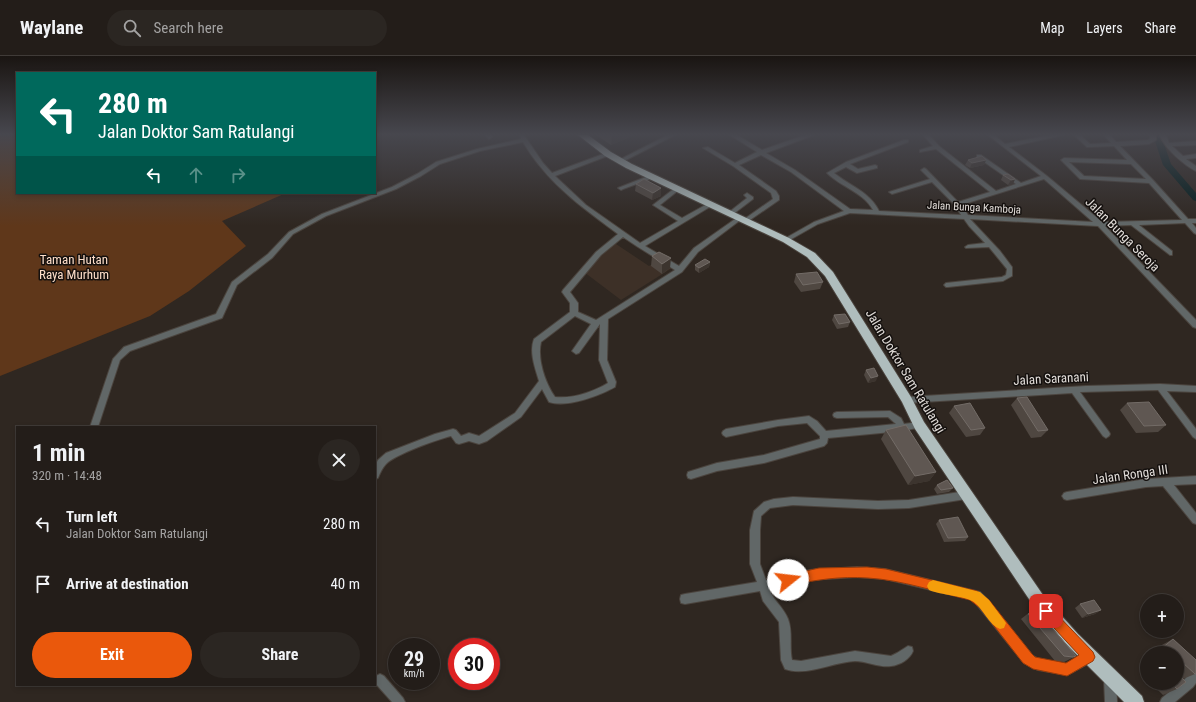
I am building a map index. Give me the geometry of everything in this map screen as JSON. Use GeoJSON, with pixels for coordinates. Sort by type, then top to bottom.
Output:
{"type":"FeatureCollection","features":[{"type":"Feature","properties":{"kind":"highway","name":"Jalan Doktor Sam Ratulangi"},"geometry":{"type":"LineString","coordinates":[[628,165],[786,240],[810,255],[829,274],[907,400],[919,425],[1038,600],[1056,622],[1089,657],[1136,702]]}},
{"type":"Feature","properties":{"kind":"street"},"geometry":{"type":"LineString","coordinates":[[94,426],[117,359],[127,349],[219,316],[234,284],[270,256],[291,233],[324,215],[394,188],[435,165]]}},
{"type":"Feature","properties":{"kind":"street"},"geometry":{"type":"LineString","coordinates":[[543,165],[550,175],[571,196],[622,234],[680,270]]}},
{"type":"Feature","properties":{"kind":"street"},"geometry":{"type":"LineString","coordinates":[[550,175],[577,165]]}},
{"type":"Feature","properties":{"kind":"street"},"geometry":{"type":"LineString","coordinates":[[576,351],[596,323],[680,270],[696,250],[742,219],[776,200],[774,192],[735,165]]}},
{"type":"Feature","properties":{"kind":"street"},"geometry":{"type":"LineString","coordinates":[[783,165],[817,187],[848,211]]}},
{"type":"Feature","properties":{"kind":"street"},"geometry":{"type":"LineString","coordinates":[[844,165],[830,173],[868,200],[877,212]]}},
{"type":"Feature","properties":{"kind":"street"},"geometry":{"type":"LineString","coordinates":[[848,165],[857,171],[875,167]]}},
{"type":"Feature","properties":{"kind":"street"},"geometry":{"type":"LineString","coordinates":[[960,165],[995,193]]}},
{"type":"Feature","properties":{"kind":"street"},"geometry":{"type":"LineString","coordinates":[[992,165],[1021,185]]}},
{"type":"Feature","properties":{"kind":"street","name":"Jalan Bunga Seroja"},"geometry":{"type":"LineString","coordinates":[[1029,165],[1100,224],[1196,325]]}},
{"type":"Feature","properties":{"kind":"street"},"geometry":{"type":"LineString","coordinates":[[1069,165],[1082,178],[1151,181]]}},
{"type":"Feature","properties":{"kind":"street"},"geometry":{"type":"LineString","coordinates":[[1136,165],[1196,232]]}},
{"type":"Feature","properties":{"kind":"street"},"geometry":{"type":"LineString","coordinates":[[924,170],[957,204],[964,217],[1010,267],[1008,276],[999,280],[948,285]]}},
{"type":"Feature","properties":{"kind":"street"},"geometry":{"type":"LineString","coordinates":[[621,188],[651,177]]}},
{"type":"Feature","properties":{"kind":"street"},"geometry":{"type":"LineString","coordinates":[[957,204],[1045,177]]}},
{"type":"Feature","properties":{"kind":"street"},"geometry":{"type":"LineString","coordinates":[[892,192],[933,180]]}},
{"type":"Feature","properties":{"kind":"street"},"geometry":{"type":"LineString","coordinates":[[677,189],[656,206],[681,220]]}},
{"type":"Feature","properties":{"kind":"street"},"geometry":{"type":"LineString","coordinates":[[730,214],[751,198],[747,195]]}},
{"type":"Feature","properties":{"kind":"street"},"geometry":{"type":"LineString","coordinates":[[640,246],[681,220],[711,204]]}},
{"type":"Feature","properties":{"kind":"street"},"geometry":{"type":"LineString","coordinates":[[786,240],[806,228],[848,211]]}},
{"type":"Feature","properties":{"kind":"street","name":"Jalan Bunga Kamboja"},"geometry":{"type":"LineString","coordinates":[[848,211],[1100,224],[1196,221]]}},
{"type":"Feature","properties":{"kind":"street"},"geometry":{"type":"LineString","coordinates":[[1134,224],[1170,253]]}},
{"type":"Feature","properties":{"kind":"street"},"geometry":{"type":"LineString","coordinates":[[574,313],[574,303],[566,292],[586,267],[607,245],[622,234]]}},
{"type":"Feature","properties":{"kind":"street"},"geometry":{"type":"LineString","coordinates":[[1142,241],[1154,240]]}},
{"type":"Feature","properties":{"kind":"street"},"geometry":{"type":"LineString","coordinates":[[968,247],[991,245]]}},
{"type":"Feature","properties":{"kind":"street"},"geometry":{"type":"LineString","coordinates":[[574,313],[596,323]]}},
{"type":"Feature","properties":{"kind":"street"},"geometry":{"type":"LineString","coordinates":[[574,313],[536,344],[535,347],[543,381],[551,398],[556,401],[593,393],[612,385],[603,360],[604,318]]}},
{"type":"Feature","properties":{"kind":"street"},"geometry":{"type":"LineString","coordinates":[[376,470],[389,456],[450,432],[453,432],[459,440],[469,437],[479,440],[484,438],[518,415],[543,381]]}},
{"type":"Feature","properties":{"kind":"street"},"geometry":{"type":"LineString","coordinates":[[1160,387],[1196,435]]}},
{"type":"Feature","properties":{"kind":"street","name":"Jalan Saranani"},"geometry":{"type":"LineString","coordinates":[[907,400],[1074,390],[1160,387],[1196,389]]}},
{"type":"Feature","properties":{"kind":"street"},"geometry":{"type":"LineString","coordinates":[[1074,390],[1106,434]]}},
{"type":"Feature","properties":{"kind":"street"},"geometry":{"type":"LineString","coordinates":[[837,415],[890,414],[898,420],[902,428]]}},
{"type":"Feature","properties":{"kind":"street"},"geometry":{"type":"LineString","coordinates":[[691,475],[717,467],[764,459],[821,443],[824,440],[824,435],[809,419],[778,422],[726,433]]}},
{"type":"Feature","properties":{"kind":"street"},"geometry":{"type":"LineString","coordinates":[[824,435],[847,431],[902,428],[919,425]]}},
{"type":"Feature","properties":{"kind":"street","name":"Jalan Ronga III"},"geometry":{"type":"LineString","coordinates":[[1067,496],[1165,481],[1196,480]]}},
{"type":"Feature","properties":{"kind":"street"},"geometry":{"type":"LineString","coordinates":[[1165,481],[1196,520]]}},
{"type":"Feature","properties":{"kind":"street"},"geometry":{"type":"LineString","coordinates":[[908,651],[901,657],[891,661],[855,656],[801,666],[789,665],[786,660],[784,621],[780,612],[767,597],[755,564],[756,518],[760,510],[767,505],[793,501],[909,504],[966,494]]}},
{"type":"Feature","properties":{"kind":"street"},"geometry":{"type":"LineString","coordinates":[[684,599],[763,586],[819,574],[857,572],[886,575],[976,596],[1028,659],[1036,664],[1067,670],[1089,657]]}},
{"type":"Feature","properties":{"kind":"street"},"geometry":{"type":"LineString","coordinates":[[1166,702],[1189,683],[1196,674]]}},
{"type":"Feature","properties":{"kind":"street"},"geometry":{"type":"LineString","coordinates":[[1110,677],[1111,702]]}},
{"type":"Feature","properties":{"kind":"street"},"geometry":{"type":"LineString","coordinates":[[380,680],[399,702]]}},
{"type":"Feature","properties":{"kind":"shaded area"},"geometry":{"type":"Polygon","coordinates":[[[613,242],[649,266],[660,260],[672,268],[621,300],[584,272],[613,242]]]}},
{"type":"Feature","properties":{"kind":"green space","name":"Taman Hutan Raya Murhum"},"geometry":{"type":"Polygon","coordinates":[[[0,165],[16,165],[16,194],[284,194],[222,221],[246,246],[189,291],[150,316],[0,376],[0,165]]]}},
{"type":"Feature","properties":{"kind":"building"},"geometry":{"type":"Polygon","coordinates":[[[1008,174],[1015,179],[1011,180],[1003,175],[1008,174]]]}},
{"type":"Feature","properties":{"kind":"building"},"geometry":{"type":"Polygon","coordinates":[[[644,179],[661,188],[653,193],[636,184],[644,179]]]}},
{"type":"Feature","properties":{"kind":"building"},"geometry":{"type":"Polygon","coordinates":[[[659,252],[671,258],[662,264],[652,256],[659,252]]]}},
{"type":"Feature","properties":{"kind":"building"},"geometry":{"type":"Polygon","coordinates":[[[705,259],[710,262],[699,268],[695,265],[705,259]]]}},
{"type":"Feature","properties":{"kind":"building"},"geometry":{"type":"Polygon","coordinates":[[[817,272],[823,282],[803,285],[796,274],[817,272]]]}},
{"type":"Feature","properties":{"kind":"building"},"geometry":{"type":"Polygon","coordinates":[[[845,314],[850,322],[839,324],[834,315],[845,314]]]}},
{"type":"Feature","properties":{"kind":"building"},"geometry":{"type":"Polygon","coordinates":[[[874,368],[878,376],[871,378],[866,370],[874,368]]]}},
{"type":"Feature","properties":{"kind":"building"},"geometry":{"type":"Polygon","coordinates":[[[1027,397],[1048,430],[1038,431],[1017,398],[1027,397]]]}},
{"type":"Feature","properties":{"kind":"building"},"geometry":{"type":"Polygon","coordinates":[[[1149,402],[1166,425],[1144,426],[1127,403],[1149,402]]]}},
{"type":"Feature","properties":{"kind":"building"},"geometry":{"type":"Polygon","coordinates":[[[970,403],[985,428],[971,430],[954,406],[970,403]]]}},
{"type":"Feature","properties":{"kind":"building"},"geometry":{"type":"Polygon","coordinates":[[[906,425],[936,472],[915,476],[886,430],[906,425]]]}},
{"type":"Feature","properties":{"kind":"building"},"geometry":{"type":"Polygon","coordinates":[[[947,480],[953,488],[941,490],[937,485],[947,480]]]}},
{"type":"Feature","properties":{"kind":"building"},"geometry":{"type":"Polygon","coordinates":[[[958,517],[968,537],[948,538],[939,520],[958,517]]]}},
{"type":"Feature","properties":{"kind":"building"},"geometry":{"type":"Polygon","coordinates":[[[1094,600],[1101,610],[1088,614],[1080,604],[1094,600]]]}},
{"type":"Feature","properties":{"kind":"building"},"geometry":{"type":"Polygon","coordinates":[[[1035,608],[1076,656],[1064,656],[1028,614],[1035,608]]]}},
{"type":"Feature","properties":{"kind":"building"},"geometry":{"type":"Polygon","coordinates":[[[1173,639],[1181,646],[1165,646],[1173,639]]]}},
{"type":"Feature","properties":{"kind":"building"},"geometry":{"type":"Polygon","coordinates":[[[1184,649],[1196,660],[1195,674],[1184,664],[1184,649]]]}},
{"type":"Feature","properties":{"kind":"waterway"},"geometry":{"type":"LineString","coordinates":[[1167,165],[1196,198]]}},
{"type":"Feature","properties":{"kind":"slow traffic"},"geometry":{"type":"LineString","coordinates":[[933,586],[976,596],[1000,623]]}},
{"type":"Feature","properties":{"kind":"route"},"geometry":{"type":"LineString","coordinates":[[788,580],[809,575],[834,572],[867,572],[973,595],[984,604],[1030,661],[1067,670],[1089,657],[1046,611]]}}]}
